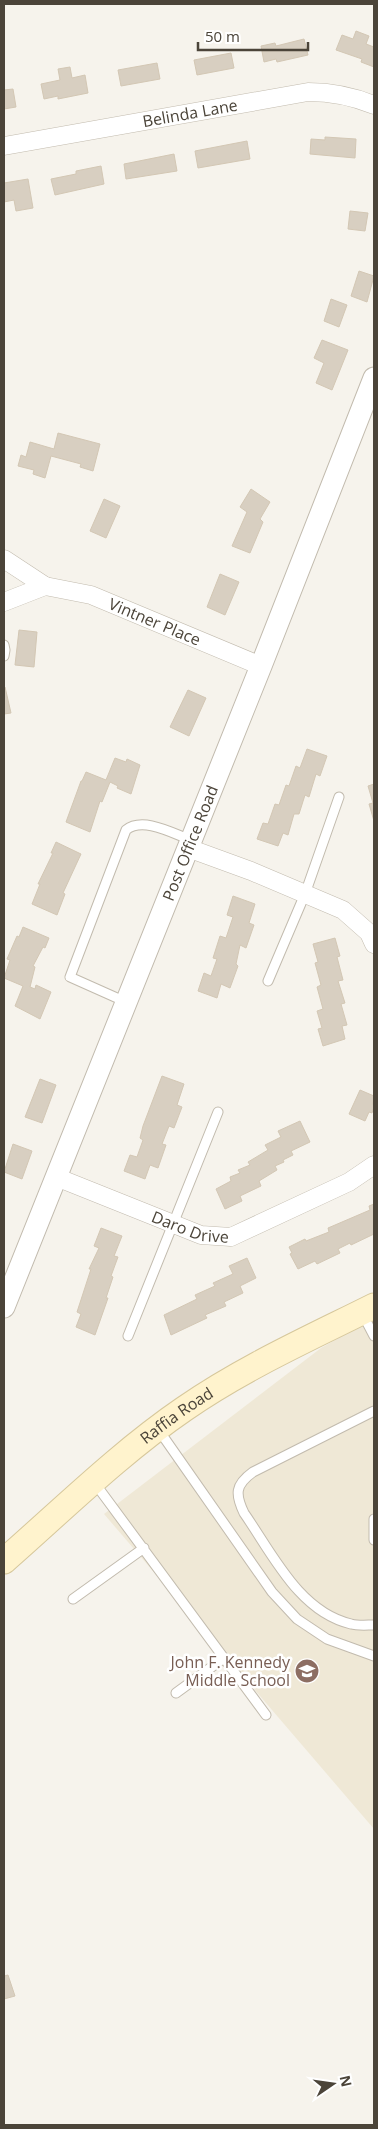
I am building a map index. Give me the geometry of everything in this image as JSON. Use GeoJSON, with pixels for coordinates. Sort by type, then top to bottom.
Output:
{"type":"FeatureCollection","features":[{"type":"Feature","properties":{"kind":"main road","name":"Raffia Road"},"geometry":{"type":"LineString","coordinates":[[4,1561],[94,1482],[184,1409],[245,1372],[368,1309]]}},
{"type":"Feature","properties":{"kind":"street","name":"Belinda Lane"},"geometry":{"type":"LineString","coordinates":[[4,146],[308,92],[331,92],[351,96],[374,105]]}},
{"type":"Feature","properties":{"kind":"street","name":"Post Office Road"},"geometry":{"type":"LineString","coordinates":[[4,1307],[261,666],[374,378]]}},
{"type":"Feature","properties":{"kind":"street","name":"Vintner Place"},"geometry":{"type":"LineString","coordinates":[[4,559],[45,586],[91,595],[261,666]]}},
{"type":"Feature","properties":{"kind":"street"},"geometry":{"type":"LineString","coordinates":[[4,602],[45,586]]}},
{"type":"Feature","properties":{"kind":"street"},"geometry":{"type":"LineString","coordinates":[[190,844],[343,910],[369,933],[374,944]]}},
{"type":"Feature","properties":{"kind":"street","name":"Daro Drive"},"geometry":{"type":"LineString","coordinates":[[56,1178],[201,1235],[231,1237],[349,1182],[374,1165]]}},
{"type":"Feature","properties":{"kind":"lane"},"geometry":{"type":"LineString","coordinates":[[4,645],[4,656]]}},
{"type":"Feature","properties":{"kind":"lane"},"geometry":{"type":"LineString","coordinates":[[268,982],[305,894],[339,798]]}},
{"type":"Feature","properties":{"kind":"lane"},"geometry":{"type":"LineString","coordinates":[[126,1002],[70,977],[126,830],[131,825],[154,827],[190,844]]}},
{"type":"Feature","properties":{"kind":"lane"},"geometry":{"type":"LineString","coordinates":[[128,1336],[218,1112]]}},
{"type":"Feature","properties":{"kind":"lane"},"geometry":{"type":"LineString","coordinates":[[368,1309],[374,1336]]}},
{"type":"Feature","properties":{"kind":"lane"},"geometry":{"type":"LineString","coordinates":[[374,1411],[253,1472],[243,1480],[238,1489],[238,1501],[244,1513],[302,1595],[334,1617],[351,1624],[374,1625]]}},
{"type":"Feature","properties":{"kind":"lane"},"geometry":{"type":"LineString","coordinates":[[158,1429],[272,1592],[298,1619],[327,1639],[374,1656]]}},
{"type":"Feature","properties":{"kind":"lane"},"geometry":{"type":"LineString","coordinates":[[94,1482],[266,1715]]}},
{"type":"Feature","properties":{"kind":"lane"},"geometry":{"type":"LineString","coordinates":[[374,1519],[374,1540]]}},
{"type":"Feature","properties":{"kind":"lane"},"geometry":{"type":"LineString","coordinates":[[72,1599],[144,1548]]}},
{"type":"Feature","properties":{"kind":"lane"},"geometry":{"type":"LineString","coordinates":[[176,1693],[224,1658]]}},
{"type":"Feature","properties":{"kind":"shaded area","name":"John F. Kennedy Middle School"},"geometry":{"type":"Polygon","coordinates":[[[374,1318],[374,1829],[104,1514],[321,1348],[374,1318]]]}},
{"type":"Feature","properties":{"kind":"building"},"geometry":{"type":"Polygon","coordinates":[[[356,31],[369,36],[366,44],[374,47],[374,67],[361,62],[362,59],[336,50],[342,35],[353,39],[356,31]]]}},
{"type":"Feature","properties":{"kind":"building"},"geometry":{"type":"Polygon","coordinates":[[[304,39],[308,55],[277,62],[276,59],[264,62],[261,46],[275,43],[276,46],[304,39]]]}},
{"type":"Feature","properties":{"kind":"building"},"geometry":{"type":"Polygon","coordinates":[[[231,53],[234,68],[197,75],[194,60],[231,53]]]}},
{"type":"Feature","properties":{"kind":"building"},"geometry":{"type":"Polygon","coordinates":[[[157,63],[160,79],[121,86],[118,70],[157,63]]]}},
{"type":"Feature","properties":{"kind":"building"},"geometry":{"type":"Polygon","coordinates":[[[70,67],[72,78],[85,75],[88,93],[58,99],[58,96],[44,99],[41,84],[60,80],[58,69],[70,67]]]}},
{"type":"Feature","properties":{"kind":"building"},"geometry":{"type":"Polygon","coordinates":[[[13,89],[16,107],[4,109],[4,90],[13,89]]]}},
{"type":"Feature","properties":{"kind":"building"},"geometry":{"type":"Polygon","coordinates":[[[325,137],[356,139],[355,158],[310,154],[311,139],[325,140],[325,137]]]}},
{"type":"Feature","properties":{"kind":"building"},"geometry":{"type":"Polygon","coordinates":[[[247,141],[250,159],[198,168],[195,151],[247,141]]]}},
{"type":"Feature","properties":{"kind":"building"},"geometry":{"type":"Polygon","coordinates":[[[174,154],[177,171],[126,179],[124,164],[174,154]]]}},
{"type":"Feature","properties":{"kind":"building"},"geometry":{"type":"Polygon","coordinates":[[[101,166],[104,184],[55,195],[51,179],[101,166]]]}},
{"type":"Feature","properties":{"kind":"building"},"geometry":{"type":"Polygon","coordinates":[[[28,179],[33,208],[16,211],[14,200],[4,202],[4,183],[28,179]]]}},
{"type":"Feature","properties":{"kind":"building"},"geometry":{"type":"Polygon","coordinates":[[[350,211],[368,213],[365,231],[348,229],[350,211]]]}},
{"type":"Feature","properties":{"kind":"building"},"geometry":{"type":"Polygon","coordinates":[[[359,271],[374,276],[367,302],[351,296],[359,271]]]}},
{"type":"Feature","properties":{"kind":"building"},"geometry":{"type":"Polygon","coordinates":[[[331,299],[347,305],[339,327],[324,321],[331,299]]]}},
{"type":"Feature","properties":{"kind":"building"},"geometry":{"type":"Polygon","coordinates":[[[322,340],[348,350],[332,390],[316,383],[324,363],[314,358],[322,340]]]}},
{"type":"Feature","properties":{"kind":"building"},"geometry":{"type":"Polygon","coordinates":[[[58,433],[100,444],[93,471],[80,467],[81,464],[51,456],[45,478],[33,474],[34,470],[18,466],[21,455],[26,457],[30,442],[54,449],[58,433]]]}},
{"type":"Feature","properties":{"kind":"building"},"geometry":{"type":"Polygon","coordinates":[[[251,489],[270,502],[260,519],[263,522],[250,553],[232,546],[247,512],[240,507],[251,489]]]}},
{"type":"Feature","properties":{"kind":"building"},"geometry":{"type":"Polygon","coordinates":[[[104,499],[120,506],[106,538],[90,531],[104,499]]]}},
{"type":"Feature","properties":{"kind":"building"},"geometry":{"type":"Polygon","coordinates":[[[220,574],[239,582],[225,615],[207,607],[220,574]]]}},
{"type":"Feature","properties":{"kind":"building"},"geometry":{"type":"Polygon","coordinates":[[[19,630],[37,632],[34,667],[15,665],[19,630]]]}},
{"type":"Feature","properties":{"kind":"building"},"geometry":{"type":"Polygon","coordinates":[[[4,688],[11,713],[4,714],[4,688]]]}},
{"type":"Feature","properties":{"kind":"building"},"geometry":{"type":"Polygon","coordinates":[[[188,690],[206,698],[189,736],[170,727],[188,690]]]}},
{"type":"Feature","properties":{"kind":"building"},"geometry":{"type":"Polygon","coordinates":[[[307,749],[327,756],[320,776],[316,774],[309,797],[305,795],[299,814],[294,814],[288,835],[283,833],[278,846],[257,839],[263,823],[268,824],[275,804],[279,805],[286,785],[289,786],[296,766],[300,768],[307,749]]]}},
{"type":"Feature","properties":{"kind":"building"},"geometry":{"type":"Polygon","coordinates":[[[115,758],[126,762],[127,759],[140,765],[131,794],[117,788],[118,786],[110,782],[102,802],[100,801],[90,832],[66,822],[86,772],[106,780],[115,758]]]}},
{"type":"Feature","properties":{"kind":"building"},"geometry":{"type":"Polygon","coordinates":[[[374,784],[374,821],[369,804],[373,803],[368,786],[374,784]]]}},
{"type":"Feature","properties":{"kind":"building"},"geometry":{"type":"Polygon","coordinates":[[[56,842],[81,854],[63,893],[65,894],[57,915],[32,904],[40,884],[38,884],[53,853],[51,853],[56,842]]]}},
{"type":"Feature","properties":{"kind":"building"},"geometry":{"type":"Polygon","coordinates":[[[233,896],[255,904],[249,923],[254,925],[246,948],[240,945],[236,964],[238,966],[230,988],[221,984],[217,998],[198,991],[204,973],[211,976],[217,959],[213,958],[220,936],[226,938],[233,917],[227,915],[233,896]]]}},
{"type":"Feature","properties":{"kind":"building"},"geometry":{"type":"Polygon","coordinates":[[[23,927],[49,938],[33,966],[35,967],[30,987],[35,989],[36,985],[51,992],[40,1019],[15,1006],[23,986],[4,978],[10,960],[7,959],[23,927]]]}},
{"type":"Feature","properties":{"kind":"building"},"geometry":{"type":"Polygon","coordinates":[[[335,938],[340,956],[337,957],[343,980],[338,981],[345,1003],[341,1004],[347,1025],[342,1026],[345,1039],[323,1046],[318,1029],[322,1028],[317,1011],[323,1009],[317,987],[321,985],[315,963],[318,962],[313,944],[335,938]]]}},
{"type":"Feature","properties":{"kind":"building"},"geometry":{"type":"Polygon","coordinates":[[[162,1076],[184,1084],[177,1105],[182,1107],[174,1128],[169,1126],[162,1144],[166,1145],[158,1168],[150,1165],[145,1179],[124,1171],[130,1155],[137,1157],[143,1140],[140,1138],[143,1126],[162,1076]]]}},
{"type":"Feature","properties":{"kind":"building"},"geometry":{"type":"Polygon","coordinates":[[[40,1079],[56,1085],[42,1123],[25,1117],[40,1079]]]}},
{"type":"Feature","properties":{"kind":"building"},"geometry":{"type":"Polygon","coordinates":[[[360,1090],[374,1096],[372,1113],[369,1112],[365,1121],[349,1114],[360,1090]]]}},
{"type":"Feature","properties":{"kind":"building"},"geometry":{"type":"Polygon","coordinates":[[[300,1121],[310,1142],[291,1151],[293,1155],[275,1166],[277,1170],[259,1181],[261,1186],[240,1196],[242,1201],[225,1209],[216,1189],[231,1181],[230,1177],[240,1173],[238,1170],[250,1165],[248,1162],[268,1150],[265,1145],[281,1137],[278,1131],[300,1121]]]}},
{"type":"Feature","properties":{"kind":"building"},"geometry":{"type":"Polygon","coordinates":[[[13,1144],[32,1151],[22,1179],[4,1172],[13,1144]]]}},
{"type":"Feature","properties":{"kind":"building"},"geometry":{"type":"Polygon","coordinates":[[[374,1204],[374,1234],[338,1249],[340,1253],[317,1264],[315,1261],[298,1269],[290,1254],[292,1253],[289,1247],[305,1239],[306,1241],[329,1232],[328,1228],[370,1210],[369,1206],[374,1204]]]}},
{"type":"Feature","properties":{"kind":"building"},"geometry":{"type":"Polygon","coordinates":[[[101,1228],[122,1236],[114,1256],[118,1257],[111,1276],[113,1277],[106,1298],[108,1298],[95,1335],[76,1327],[81,1314],[77,1312],[91,1269],[89,1269],[99,1248],[94,1246],[101,1228]]]}},
{"type":"Feature","properties":{"kind":"building"},"geometry":{"type":"Polygon","coordinates":[[[247,1258],[256,1278],[240,1286],[243,1293],[224,1302],[226,1306],[205,1315],[207,1318],[171,1335],[164,1315],[197,1299],[195,1295],[215,1286],[213,1283],[233,1274],[229,1266],[247,1258]]]}},
{"type":"Feature","properties":{"kind":"building"},"geometry":{"type":"Polygon","coordinates":[[[8,1975],[15,1996],[4,1999],[4,1976],[8,1975]]]}},
{"type":"Feature","properties":{"kind":"place","name":"John F. Kennedy Middle School"},"geometry":{"type":"Point","coordinates":[307,1671]}}]}
